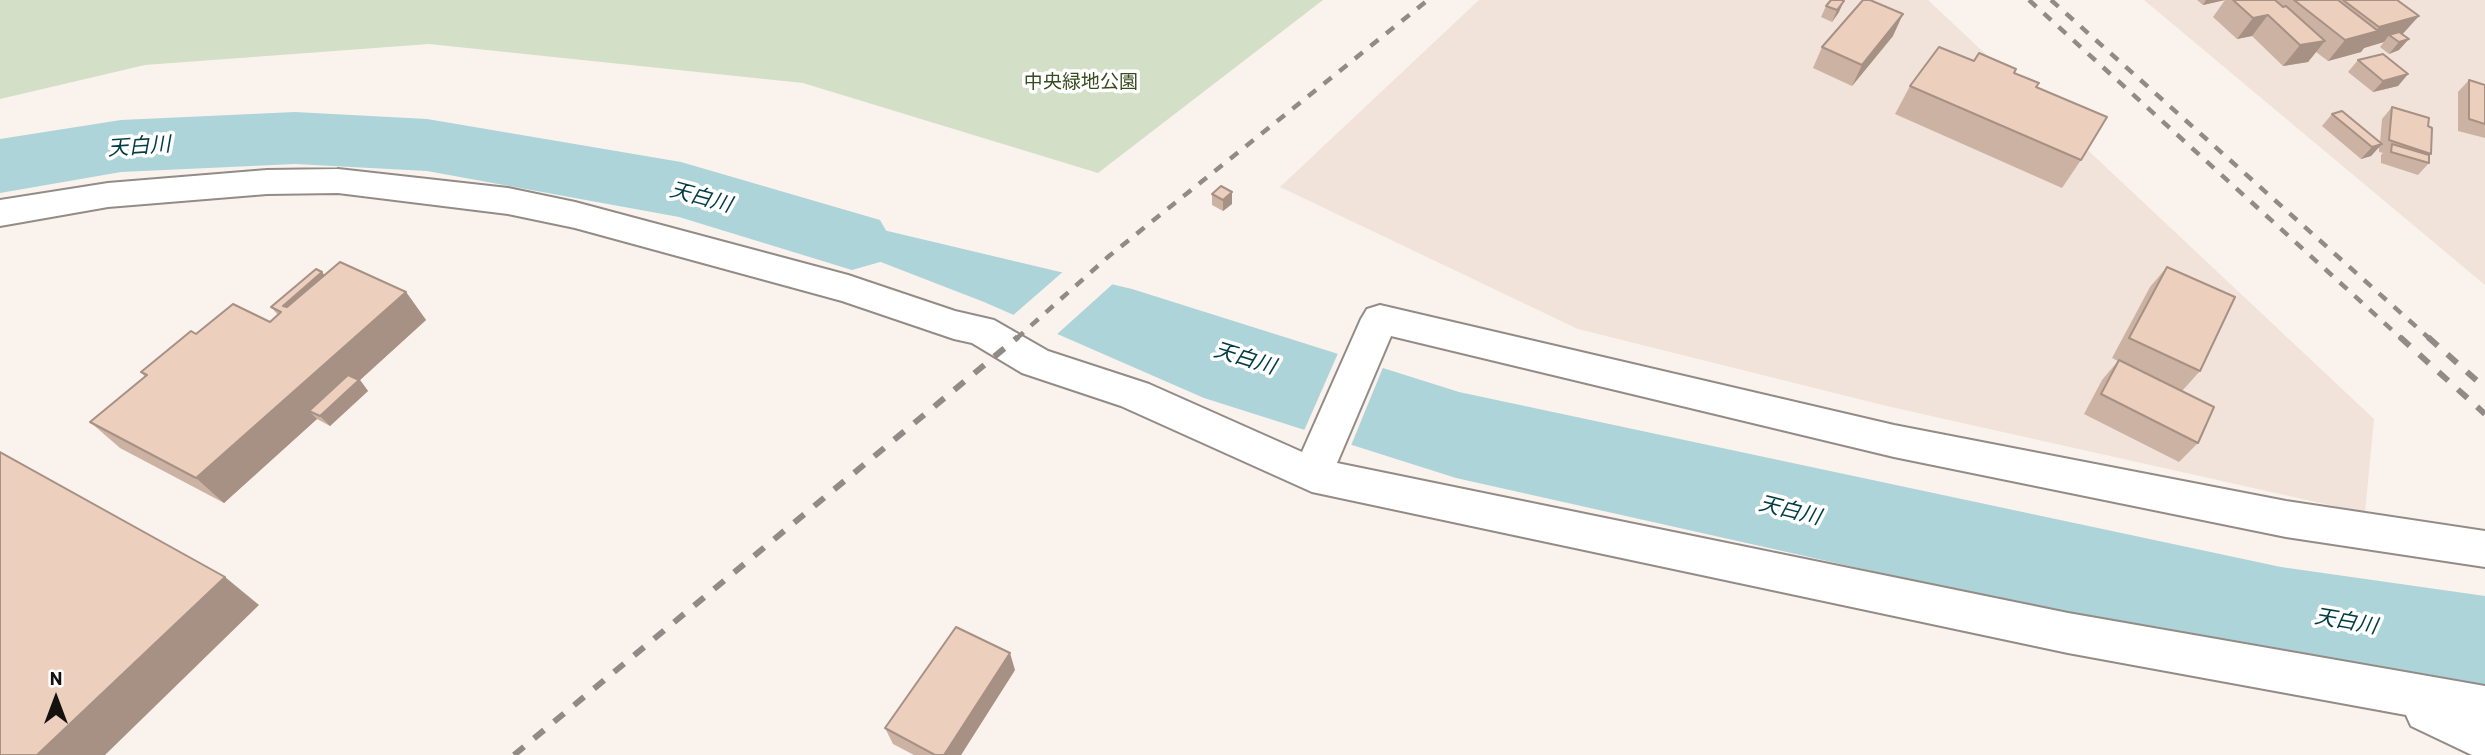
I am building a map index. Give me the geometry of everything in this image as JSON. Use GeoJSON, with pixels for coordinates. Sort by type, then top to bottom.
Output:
{"type":"FeatureCollection","features":[{"type":"Feature","properties":{"kind":"street"},"geometry":{"type":"LineString","coordinates":[[0,213],[108,195],[267,182],[338,181],[508,201],[614,225],[848,289],[954,325],[981,330],[1035,362],[1135,395],[1315,466],[2068,633],[2485,708]]}},
{"type":"Feature","properties":{"kind":"street"},"geometry":{"type":"LineString","coordinates":[[1315,466],[1371,333],[1380,319],[1894,440],[2286,519],[2485,549]]}},
{"type":"Feature","properties":{"kind":"street"},"geometry":{"type":"LineString","coordinates":[[2381,690],[2485,738]]}},
{"type":"Feature","properties":{"kind":"shaded area"},"geometry":{"type":"Polygon","coordinates":[[[1479,0],[1928,0],[2374,419],[2365,513],[1891,407],[1578,329],[1280,187],[1479,0]]]}},
{"type":"Feature","properties":{"kind":"shaded area"},"geometry":{"type":"Polygon","coordinates":[[[2144,0],[2485,0],[2485,285],[2144,0]]]}},
{"type":"Feature","properties":{"kind":"green space","name":"中央緑地公園"},"geometry":{"type":"Polygon","coordinates":[[[0,0],[1323,0],[1098,173],[803,83],[429,44],[145,65],[0,99],[0,0]]]}},
{"type":"Feature","properties":{"kind":"water"},"geometry":{"type":"Polygon","coordinates":[[[664,178],[1132,289],[1459,392],[2281,567],[2485,596],[2485,690],[1988,597],[1456,478],[1204,398],[984,302],[664,178]]]}},
{"type":"Feature","properties":{"kind":"pier"},"geometry":{"type":"Polygon","coordinates":[[[1065,270],[1115,282],[1055,336],[1011,317],[1065,270]]]}},
{"type":"Feature","properties":{"kind":"pier"},"geometry":{"type":"Polygon","coordinates":[[[1339,351],[1384,365],[1350,448],[1303,433],[1339,351]]]}},
{"type":"Feature","properties":{"kind":"building"},"geometry":{"type":"Polygon","coordinates":[[[1831,0],[1844,1],[1837,10],[1826,6],[1831,0]]]}},
{"type":"Feature","properties":{"kind":"building"},"geometry":{"type":"Polygon","coordinates":[[[1863,0],[1870,0],[1903,14],[1862,65],[1822,47],[1863,0]]]}},
{"type":"Feature","properties":{"kind":"building"},"geometry":{"type":"Polygon","coordinates":[[[2233,0],[2275,0],[2283,7],[2286,6],[2325,41],[2300,45],[2268,15],[2253,18],[2233,0]]]}},
{"type":"Feature","properties":{"kind":"building"},"geometry":{"type":"Polygon","coordinates":[[[2294,0],[2338,0],[2378,31],[2345,40],[2294,0]]]}},
{"type":"Feature","properties":{"kind":"building"},"geometry":{"type":"Polygon","coordinates":[[[2343,0],[2397,0],[2419,16],[2379,27],[2343,0]]]}},
{"type":"Feature","properties":{"kind":"building"},"geometry":{"type":"Polygon","coordinates":[[[2399,32],[2409,39],[2399,42],[2389,35],[2399,32]]]}},
{"type":"Feature","properties":{"kind":"building"},"geometry":{"type":"Polygon","coordinates":[[[1939,47],[1974,61],[1979,53],[2016,69],[2014,73],[2039,83],[2036,87],[2107,117],[2081,160],[1910,86],[1939,47]]]}},
{"type":"Feature","properties":{"kind":"building"},"geometry":{"type":"Polygon","coordinates":[[[2383,54],[2408,74],[2383,81],[2358,60],[2383,54]]]}},
{"type":"Feature","properties":{"kind":"building"},"geometry":{"type":"Polygon","coordinates":[[[2469,80],[2485,85],[2485,124],[2469,119],[2469,80]]]}},
{"type":"Feature","properties":{"kind":"building"},"geometry":{"type":"Polygon","coordinates":[[[2392,107],[2429,118],[2428,126],[2432,128],[2431,154],[2389,140],[2392,107]]]}},
{"type":"Feature","properties":{"kind":"building"},"geometry":{"type":"Polygon","coordinates":[[[2342,111],[2382,144],[2372,147],[2332,114],[2342,111]]]}},
{"type":"Feature","properties":{"kind":"building"},"geometry":{"type":"Polygon","coordinates":[[[2392,144],[2429,155],[2429,163],[2391,152],[2392,144]]]}},
{"type":"Feature","properties":{"kind":"building"},"geometry":{"type":"Polygon","coordinates":[[[1221,186],[1232,192],[1223,200],[1212,194],[1221,186]]]}},
{"type":"Feature","properties":{"kind":"building"},"geometry":{"type":"Polygon","coordinates":[[[340,262],[406,292],[196,478],[90,422],[147,375],[141,372],[191,331],[196,334],[233,304],[270,322],[281,312],[271,307],[316,269],[322,272],[283,306],[287,307],[340,262]]]}},
{"type":"Feature","properties":{"kind":"building"},"geometry":{"type":"Polygon","coordinates":[[[2167,267],[2235,297],[2200,371],[2129,338],[2167,267]]]}},
{"type":"Feature","properties":{"kind":"building"},"geometry":{"type":"Polygon","coordinates":[[[2119,360],[2214,407],[2198,443],[2101,394],[2119,360]]]}},
{"type":"Feature","properties":{"kind":"building"},"geometry":{"type":"Polygon","coordinates":[[[348,375],[359,380],[320,416],[309,411],[348,375]]]}},
{"type":"Feature","properties":{"kind":"building"},"geometry":{"type":"Polygon","coordinates":[[[0,452],[225,577],[37,755],[0,755],[0,452]]]}},
{"type":"Feature","properties":{"kind":"building"},"geometry":{"type":"Polygon","coordinates":[[[956,627],[1010,653],[944,755],[935,755],[885,728],[956,627]]]}},
{"type":"Feature","properties":{"kind":"waterway","name":"天白川"},"geometry":{"type":"LineString","coordinates":[[0,166],[121,146],[295,138],[427,145],[681,190],[852,241]]}},
{"type":"Feature","properties":{"kind":"railway"},"geometry":{"type":"LineString","coordinates":[[1016,339],[1109,256],[1428,0]]}},
{"type":"Feature","properties":{"kind":"railway"},"geometry":{"type":"LineString","coordinates":[[2029,0],[2402,339]]}},
{"type":"Feature","properties":{"kind":"railway"},"geometry":{"type":"LineString","coordinates":[[2051,0],[2430,339]]}},
{"type":"Feature","properties":{"kind":"railway"},"geometry":{"type":"LineString","coordinates":[[514,755],[1018,337]]}},
{"type":"Feature","properties":{"kind":"railway"},"geometry":{"type":"LineString","coordinates":[[2400,337],[2485,414]]}},
{"type":"Feature","properties":{"kind":"railway"},"geometry":{"type":"LineString","coordinates":[[2428,337],[2485,388]]}}]}
